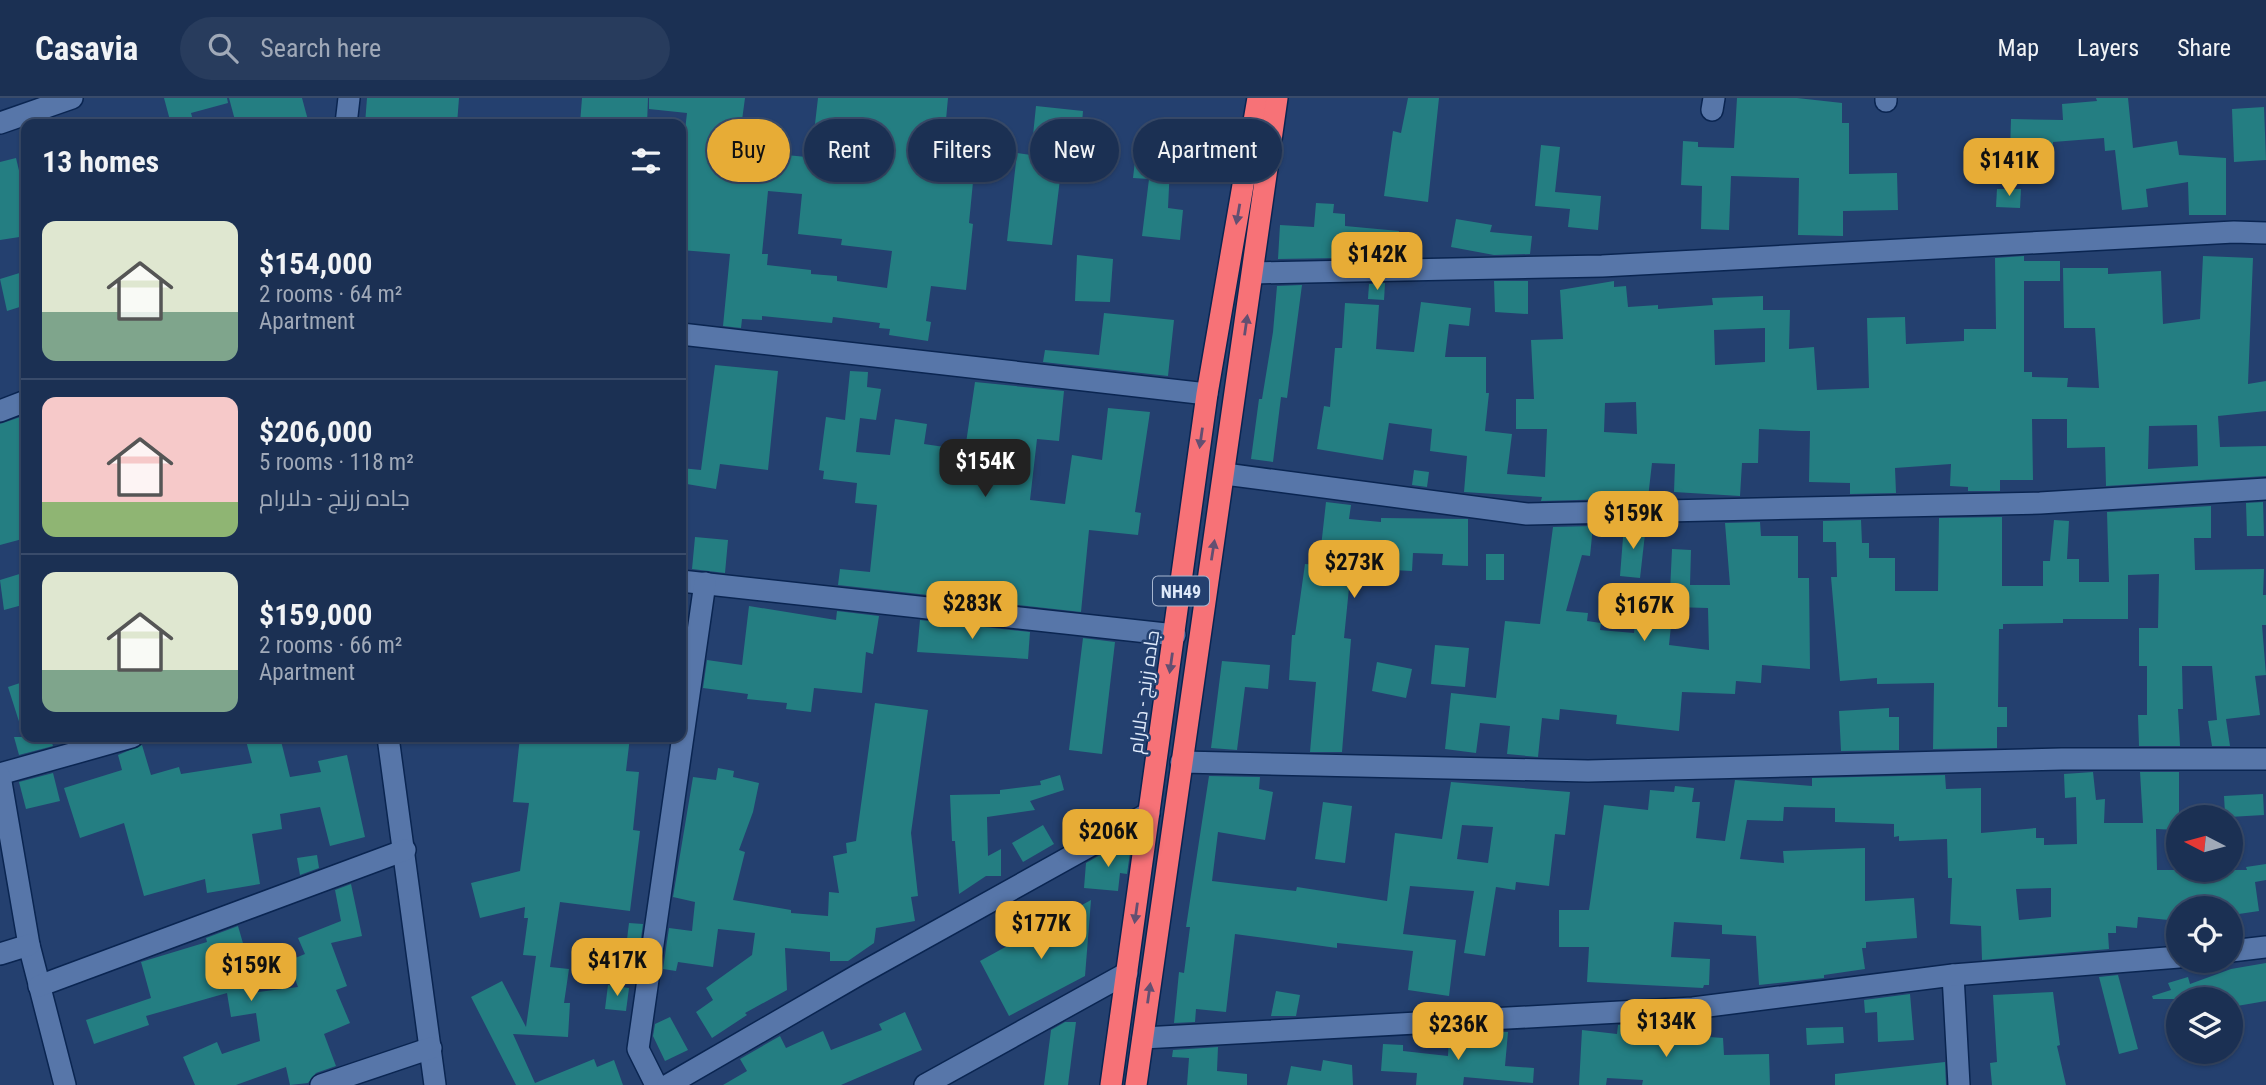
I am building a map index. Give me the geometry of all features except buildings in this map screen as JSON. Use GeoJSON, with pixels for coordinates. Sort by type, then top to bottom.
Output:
{"type":"FeatureCollection","features":[{"type":"Feature","properties":{"kind":"highway","name":"جاده زرنج - دلارام"},"geometry":{"type":"LineString","coordinates":[[1111,1085],[1207,394],[1258,98]]}},
{"type":"Feature","properties":{"kind":"highway","name":"NH49"},"geometry":{"type":"LineString","coordinates":[[1136,1085],[1277,98]]}},
{"type":"Feature","properties":{"kind":"street"},"geometry":{"type":"LineString","coordinates":[[0,123],[72,98]]}},
{"type":"Feature","properties":{"kind":"street"},"geometry":{"type":"LineString","coordinates":[[347,119],[349,98]]}},
{"type":"Feature","properties":{"kind":"street"},"geometry":{"type":"LineString","coordinates":[[1253,273],[1602,266],[2234,232],[2266,233]]}},
{"type":"Feature","properties":{"kind":"street"},"geometry":{"type":"LineString","coordinates":[[686,335],[1207,394]]}},
{"type":"Feature","properties":{"kind":"street"},"geometry":{"type":"LineString","coordinates":[[0,411],[21,403]]}},
{"type":"Feature","properties":{"kind":"street"},"geometry":{"type":"LineString","coordinates":[[1225,474],[1527,514],[2040,503],[2266,489]]}},
{"type":"Feature","properties":{"kind":"street"},"geometry":{"type":"LineString","coordinates":[[686,581],[1175,635]]}},
{"type":"Feature","properties":{"kind":"street"},"geometry":{"type":"LineString","coordinates":[[686,715],[705,583]]}},
{"type":"Feature","properties":{"kind":"street"},"geometry":{"type":"LineString","coordinates":[[65,1085],[29,945],[0,775],[115,742]]}},
{"type":"Feature","properties":{"kind":"street"},"geometry":{"type":"LineString","coordinates":[[389,742],[435,1085]]}},
{"type":"Feature","properties":{"kind":"street"},"geometry":{"type":"LineString","coordinates":[[656,1085],[638,1049],[682,742]]}},
{"type":"Feature","properties":{"kind":"street"},"geometry":{"type":"LineString","coordinates":[[1181,762],[1588,771],[2062,759],[2266,759]]}},
{"type":"Feature","properties":{"kind":"street"},"geometry":{"type":"LineString","coordinates":[[668,1085],[858,975],[1149,813]]}},
{"type":"Feature","properties":{"kind":"street"},"geometry":{"type":"LineString","coordinates":[[39,986],[405,850]]}},
{"type":"Feature","properties":{"kind":"street"},"geometry":{"type":"LineString","coordinates":[[0,954],[29,945]]}},
{"type":"Feature","properties":{"kind":"street"},"geometry":{"type":"LineString","coordinates":[[2243,950],[2266,947]]}},
{"type":"Feature","properties":{"kind":"street"},"geometry":{"type":"LineString","coordinates":[[1143,1038],[1693,1008],[1953,975],[2166,958]]}},
{"type":"Feature","properties":{"kind":"street"},"geometry":{"type":"LineString","coordinates":[[925,1085],[1127,973]]}},
{"type":"Feature","properties":{"kind":"street"},"geometry":{"type":"LineString","coordinates":[[1953,975],[1959,1085]]}},
{"type":"Feature","properties":{"kind":"street"},"geometry":{"type":"LineString","coordinates":[[321,1085],[431,1048]]}}]}
